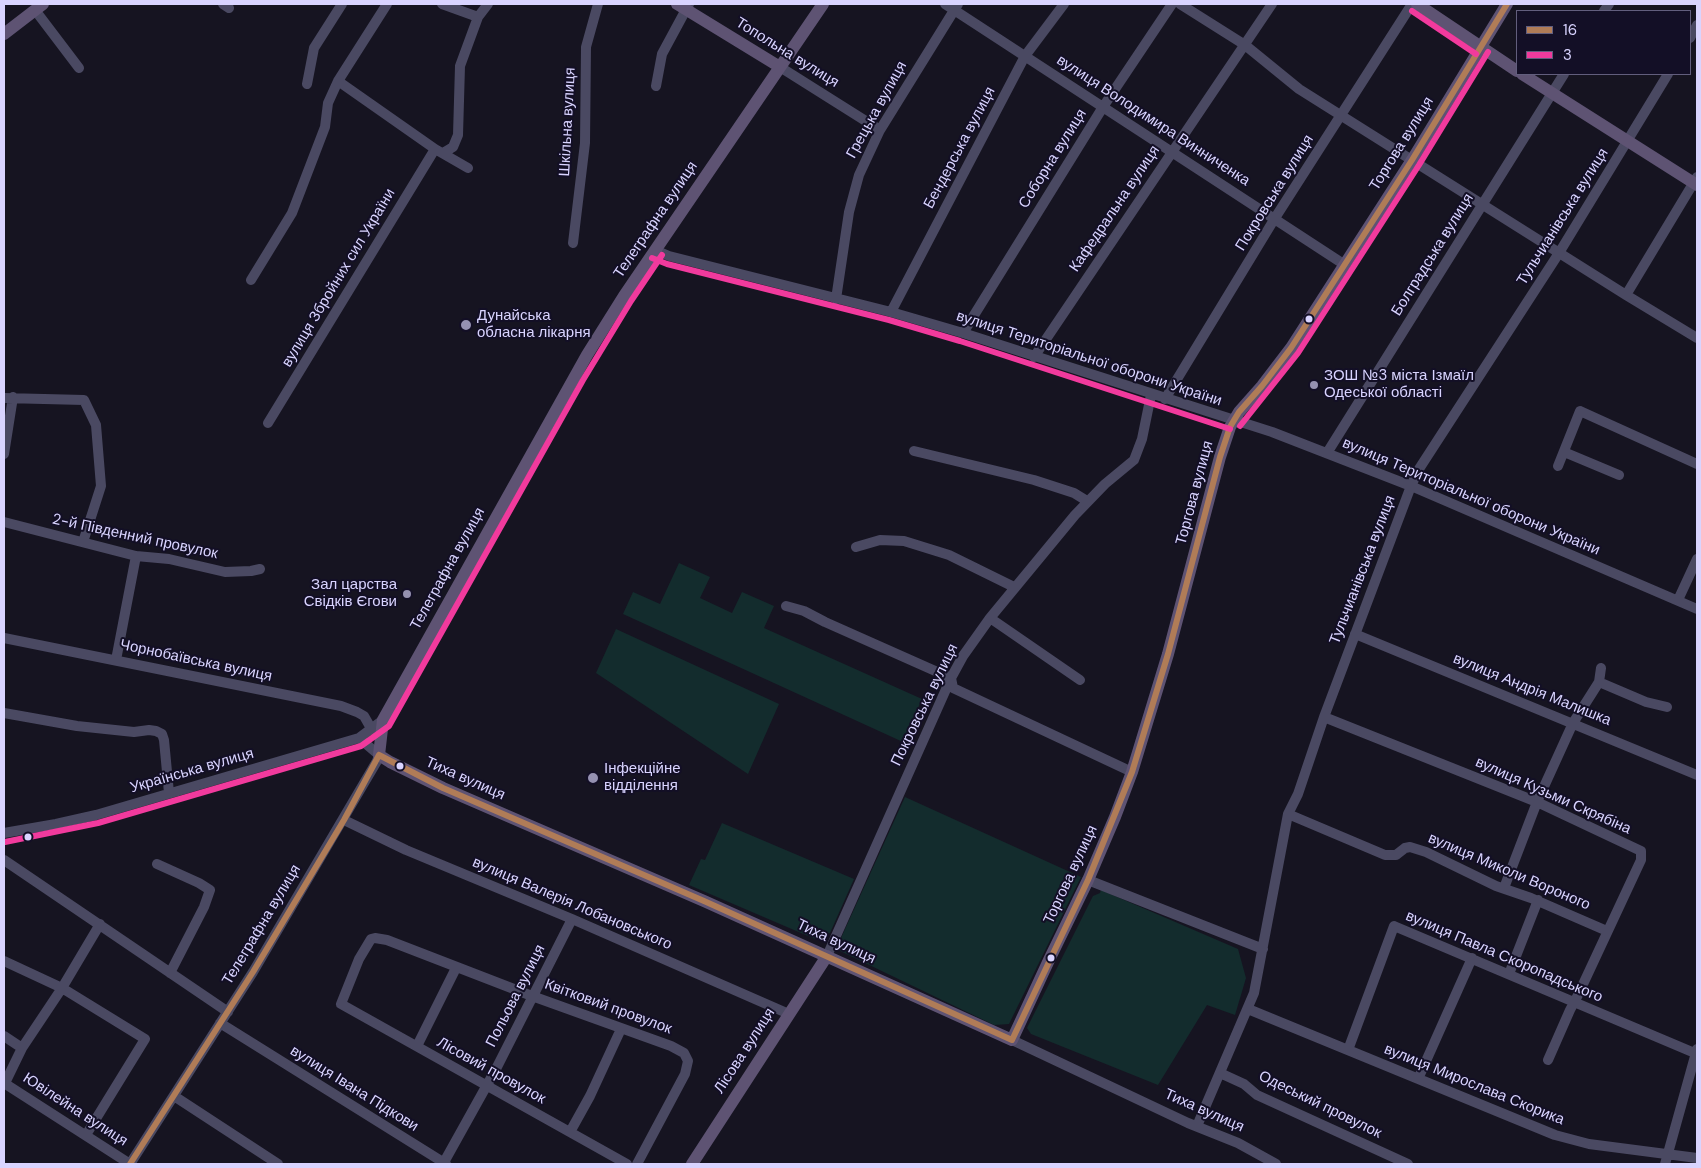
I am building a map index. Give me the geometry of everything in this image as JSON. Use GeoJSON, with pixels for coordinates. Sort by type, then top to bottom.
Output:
{"type":"FeatureCollection","features":[{"type":"Feature","properties":{"kind":"main road","name":"Телеграфна вулиця"},"geometry":{"type":"LineString","coordinates":[[380,755],[383,720],[575,376],[624,296],[824,4]]}},
{"type":"Feature","properties":{"kind":"main road"},"geometry":{"type":"LineString","coordinates":[[1417,4],[1516,70]]}},
{"type":"Feature","properties":{"kind":"main road","name":"Торгова вулиця"},"geometry":{"type":"LineString","coordinates":[[1012,1040],[1048,960],[1088,880],[1132,772],[1171,646],[1225,441],[1233,421],[1292,348],[1412,160],[1507,4]]}},
{"type":"Feature","properties":{"kind":"main road","name":"Топольна вулиця"},"geometry":{"type":"LineString","coordinates":[[684,5],[780,67]]}},
{"type":"Feature","properties":{"kind":"main road"},"geometry":{"type":"LineString","coordinates":[[4,34],[39,7]]}},
{"type":"Feature","properties":{"kind":"main road"},"geometry":{"type":"LineString","coordinates":[[1524,75],[1696,182]]}},
{"type":"Feature","properties":{"kind":"main road","name":"Тиха вулиця"},"geometry":{"type":"LineString","coordinates":[[380,755],[390,762],[443,788],[704,901],[1012,1040]]}},
{"type":"Feature","properties":{"kind":"main road","name":"Лісова вулиця"},"geometry":{"type":"LineString","coordinates":[[692,1164],[827,956]]}},
{"type":"Feature","properties":{"kind":"street"},"geometry":{"type":"LineString","coordinates":[[307,84],[314,48],[342,4]]}},
{"type":"Feature","properties":{"kind":"street"},"geometry":{"type":"LineString","coordinates":[[251,280],[292,213],[325,127],[328,103],[338,81],[387,4]]}},
{"type":"Feature","properties":{"kind":"street"},"geometry":{"type":"LineString","coordinates":[[442,4],[478,17]]}},
{"type":"Feature","properties":{"kind":"street","name":"вулиця Збройних сил України"},"geometry":{"type":"LineString","coordinates":[[268,423],[439,151],[452,147],[458,135],[460,66],[478,17],[488,4]]}},
{"type":"Feature","properties":{"kind":"street","name":"Шкільна вулиця"},"geometry":{"type":"LineString","coordinates":[[574,243],[585,143],[586,47],[598,4]]}},
{"type":"Feature","properties":{"kind":"street","name":"вулиця Володимира Винниченка"},"geometry":{"type":"LineString","coordinates":[[945,4],[956,7],[1025,56],[1345,265]]}},
{"type":"Feature","properties":{"kind":"street","name":"Бендерська вулиця"},"geometry":{"type":"LineString","coordinates":[[891,312],[1025,56],[1064,4]]}},
{"type":"Feature","properties":{"kind":"street","name":"Соборна вулиця"},"geometry":{"type":"LineString","coordinates":[[963,333],[1103,107],[1172,4]]}},
{"type":"Feature","properties":{"kind":"street"},"geometry":{"type":"LineString","coordinates":[[1180,4],[1244,45],[1299,89],[1697,338]]}},
{"type":"Feature","properties":{"kind":"street","name":"Кафедральна вулиця"},"geometry":{"type":"LineString","coordinates":[[1034,357],[1272,4]]}},
{"type":"Feature","properties":{"kind":"street","name":"Покровська вулиця"},"geometry":{"type":"LineString","coordinates":[[1164,399],[1275,218],[1412,4]]}},
{"type":"Feature","properties":{"kind":"street"},"geometry":{"type":"LineString","coordinates":[[656,86],[662,54],[684,5]]}},
{"type":"Feature","properties":{"kind":"street"},"geometry":{"type":"LineString","coordinates":[[39,7],[79,68]]}},
{"type":"Feature","properties":{"kind":"street","name":"Грецька вулиця"},"geometry":{"type":"LineString","coordinates":[[836,299],[849,212],[859,175],[880,130],[956,7]]}},
{"type":"Feature","properties":{"kind":"street"},"geometry":{"type":"LineString","coordinates":[[1691,36],[1697,25]]}},
{"type":"Feature","properties":{"kind":"street","name":"Топольна вулиця"},"geometry":{"type":"LineString","coordinates":[[780,67],[880,130]]}},
{"type":"Feature","properties":{"kind":"street","name":"Болградська вулиця"},"geometry":{"type":"LineString","coordinates":[[1327,453],[1563,75]]}},
{"type":"Feature","properties":{"kind":"street","name":"Тульчианівська вулиця"},"geometry":{"type":"LineString","coordinates":[[1197,1126],[1254,993],[1288,814],[1298,794],[1354,634],[1411,486],[1419,469],[1629,141],[1667,75]]}},
{"type":"Feature","properties":{"kind":"street"},"geometry":{"type":"LineString","coordinates":[[338,81],[439,151],[468,168]]}},
{"type":"Feature","properties":{"kind":"street"},"geometry":{"type":"LineString","coordinates":[[1626,295],[1696,182]]}},
{"type":"Feature","properties":{"kind":"street","name":"вулиця Територіальної оборони України"},"geometry":{"type":"LineString","coordinates":[[655,250],[669,256],[891,312],[963,333],[1164,399],[1272,432],[1411,486],[1697,609]]}},
{"type":"Feature","properties":{"kind":"street","name":"Покровська вулиця"},"geometry":{"type":"LineString","coordinates":[[827,956],[951,678],[963,656],[1014,587],[1087,501],[1136,456],[1151,394]]}},
{"type":"Feature","properties":{"kind":"street"},"geometry":{"type":"LineString","coordinates":[[4,454],[8,397],[84,400],[96,424],[101,486],[83,542]]}},
{"type":"Feature","properties":{"kind":"street"},"geometry":{"type":"LineString","coordinates":[[1558,466],[1580,411],[1697,464]]}},
{"type":"Feature","properties":{"kind":"street"},"geometry":{"type":"LineString","coordinates":[[914,451],[1034,480],[1074,493],[1087,501]]}},
{"type":"Feature","properties":{"kind":"street"},"geometry":{"type":"LineString","coordinates":[[1564,452],[1620,475]]}},
{"type":"Feature","properties":{"kind":"street","name":"2-й Південний провулок"},"geometry":{"type":"LineString","coordinates":[[4,522],[136,556],[169,559],[225,572],[260,569]]}},
{"type":"Feature","properties":{"kind":"street"},"geometry":{"type":"LineString","coordinates":[[856,548],[880,540],[904,541],[949,555],[1014,587]]}},
{"type":"Feature","properties":{"kind":"street"},"geometry":{"type":"LineString","coordinates":[[116,660],[136,556]]}},
{"type":"Feature","properties":{"kind":"street"},"geometry":{"type":"LineString","coordinates":[[1678,600],[1697,559]]}},
{"type":"Feature","properties":{"kind":"street"},"geometry":{"type":"LineString","coordinates":[[786,606],[804,611],[951,678],[953,688],[1132,772]]}},
{"type":"Feature","properties":{"kind":"street"},"geometry":{"type":"LineString","coordinates":[[990,618],[1080,680]]}},
{"type":"Feature","properties":{"kind":"street","name":"вулиця Андрія Малишка"},"geometry":{"type":"LineString","coordinates":[[1354,634],[1697,775]]}},
{"type":"Feature","properties":{"kind":"street","name":"Чорнобаївська вулиця"},"geometry":{"type":"LineString","coordinates":[[4,638],[341,706],[364,716],[372,730]]}},
{"type":"Feature","properties":{"kind":"street"},"geometry":{"type":"LineString","coordinates":[[1504,888],[1537,802],[1573,723],[1599,682],[1601,668]]}},
{"type":"Feature","properties":{"kind":"street"},"geometry":{"type":"LineString","coordinates":[[1599,682],[1646,702],[1667,707]]}},
{"type":"Feature","properties":{"kind":"street"},"geometry":{"type":"LineString","coordinates":[[4,713],[77,726],[134,732],[156,731],[162,734],[164,740],[169,793]]}},
{"type":"Feature","properties":{"kind":"street","name":"вулиця Кузьми Скрябіна"},"geometry":{"type":"LineString","coordinates":[[1324,717],[1537,802],[1641,851],[1640,860],[1548,1060]]}},
{"type":"Feature","properties":{"kind":"street","name":"Українська вулиця"},"geometry":{"type":"LineString","coordinates":[[4,833],[96,815],[359,738],[383,720]]}},
{"type":"Feature","properties":{"kind":"street"},"geometry":{"type":"LineString","coordinates":[[359,738],[380,755]]}},
{"type":"Feature","properties":{"kind":"street","name":"Телеграфна вулиця"},"geometry":{"type":"LineString","coordinates":[[130,1164],[262,958],[344,820],[380,755]]}},
{"type":"Feature","properties":{"kind":"street","name":"вулиця Миколи Вороного"},"geometry":{"type":"LineString","coordinates":[[1288,814],[1386,855],[1396,855],[1405,848],[1410,847],[1426,852],[1480,878],[1538,900],[1607,931]]}},
{"type":"Feature","properties":{"kind":"street","name":"вулиця Валерія Лобановського"},"geometry":{"type":"LineString","coordinates":[[344,820],[406,850],[572,919],[789,1014]]}},
{"type":"Feature","properties":{"kind":"street"},"geometry":{"type":"LineString","coordinates":[[4,860],[228,1012]]}},
{"type":"Feature","properties":{"kind":"street"},"geometry":{"type":"LineString","coordinates":[[157,864],[210,890],[204,907],[170,973]]}},
{"type":"Feature","properties":{"kind":"street"},"geometry":{"type":"LineString","coordinates":[[1088,880],[1263,949]]}},
{"type":"Feature","properties":{"kind":"street"},"geometry":{"type":"LineString","coordinates":[[1509,974],[1538,900]]}},
{"type":"Feature","properties":{"kind":"street","name":"Польова вулиця"},"geometry":{"type":"LineString","coordinates":[[444,1164],[486,1087],[572,919]]}},
{"type":"Feature","properties":{"kind":"street"},"geometry":{"type":"LineString","coordinates":[[4,1083],[22,1048],[62,988],[100,924]]}},
{"type":"Feature","properties":{"kind":"street","name":"вулиця Павла Скоропадського"},"geometry":{"type":"LineString","coordinates":[[1348,1050],[1394,926],[1605,1016],[1697,1052]]}},
{"type":"Feature","properties":{"kind":"street","name":"Квітковий провулок"},"geometry":{"type":"LineString","coordinates":[[341,1004],[359,959],[371,939],[375,938],[387,940],[456,968],[680,1050],[686,1055],[688,1061],[685,1074],[637,1164]]}},
{"type":"Feature","properties":{"kind":"street"},"geometry":{"type":"LineString","coordinates":[[1418,1079],[1472,958]]}},
{"type":"Feature","properties":{"kind":"street"},"geometry":{"type":"LineString","coordinates":[[4,961],[62,988],[144,1039],[86,1135]]}},
{"type":"Feature","properties":{"kind":"street"},"geometry":{"type":"LineString","coordinates":[[417,1046],[456,968]]}},
{"type":"Feature","properties":{"kind":"street","name":"Лісовий провулок"},"geometry":{"type":"LineString","coordinates":[[341,1004],[486,1087],[627,1164]]}},
{"type":"Feature","properties":{"kind":"street","name":"вулиця Мирослава Скорика"},"geometry":{"type":"LineString","coordinates":[[1248,1009],[1564,1138],[1666,1159],[1697,1158]]}},
{"type":"Feature","properties":{"kind":"street","name":"вулиця Івана Підкови"},"geometry":{"type":"LineString","coordinates":[[220,1023],[444,1164]]}},
{"type":"Feature","properties":{"kind":"street"},"geometry":{"type":"LineString","coordinates":[[570,1132],[590,1096],[621,1028]]}},
{"type":"Feature","properties":{"kind":"street"},"geometry":{"type":"LineString","coordinates":[[4,1036],[22,1048]]}},
{"type":"Feature","properties":{"kind":"street","name":"Тиха вулиця"},"geometry":{"type":"LineString","coordinates":[[1012,1040],[1197,1126],[1238,1143],[1276,1164]]}},
{"type":"Feature","properties":{"kind":"street"},"geometry":{"type":"LineString","coordinates":[[1666,1159],[1697,1052]]}},
{"type":"Feature","properties":{"kind":"street","name":"Одеський провулок"},"geometry":{"type":"LineString","coordinates":[[1220,1073],[1244,1084],[1257,1094],[1408,1164]]}},
{"type":"Feature","properties":{"kind":"street","name":"Ювілейна вулиця"},"geometry":{"type":"LineString","coordinates":[[4,1083],[130,1164]]}},
{"type":"Feature","properties":{"kind":"street"},"geometry":{"type":"LineString","coordinates":[[174,1096],[278,1164]]}},
{"type":"Feature","properties":{"kind":"green space"},"geometry":{"type":"Polygon","coordinates":[[[679,563],[710,577],[700,598],[732,613],[742,592],[774,606],[764,628],[922,699],[903,742],[623,614],[633,592],[660,604],[679,563]]]}},
{"type":"Feature","properties":{"kind":"green space"},"geometry":{"type":"Polygon","coordinates":[[[616,629],[779,704],[748,774],[596,673],[616,629]]]}},
{"type":"Feature","properties":{"kind":"green space"},"geometry":{"type":"Polygon","coordinates":[[[905,797],[1081,877],[1009,1024],[994,1025],[836,949],[905,797]]]}},
{"type":"Feature","properties":{"kind":"green space"},"geometry":{"type":"Polygon","coordinates":[[[722,823],[854,879],[830,933],[815,939],[689,885],[701,859],[705,860],[722,823]]]}},
{"type":"Feature","properties":{"kind":"green space"},"geometry":{"type":"Polygon","coordinates":[[[1101,890],[1238,949],[1246,978],[1235,1015],[1207,1005],[1158,1085],[1031,1034],[1027,1028],[1093,896],[1100,893],[1101,890]]]}},
{"type":"Feature","properties":{"kind":"transit line","name":"16"},"geometry":{"type":"LineString","coordinates":[[1012,1040],[1088,880],[1132,772],[1168,654],[1220,457],[1230,427],[1239,412],[1291,348],[1412,160],[1507,4]]}},
{"type":"Feature","properties":{"kind":"transit line","name":"3"},"geometry":{"type":"LineString","coordinates":[[1412,11],[1476,54]]}},
{"type":"Feature","properties":{"kind":"transit line","name":"3"},"geometry":{"type":"LineString","coordinates":[[1240,426],[1298,353],[1419,165],[1488,52]]}},
{"type":"Feature","properties":{"kind":"transit line","name":"3"},"geometry":{"type":"LineString","coordinates":[[5,842],[98,823],[361,746],[389,726],[583,380],[631,301],[662,255]]}},
{"type":"Feature","properties":{"kind":"transit line","name":"3"},"geometry":{"type":"LineString","coordinates":[[652,258],[667,264],[889,320],[960,341],[1230,429]]}},
{"type":"Feature","properties":{"kind":"transit line","name":"16"},"geometry":{"type":"LineString","coordinates":[[379,755],[443,788],[704,901],[1012,1040]]}},
{"type":"Feature","properties":{"kind":"transit line","name":"16"},"geometry":{"type":"LineString","coordinates":[[130,1164],[253,972],[344,820],[379,755]]}},
{"type":"Feature","properties":{"kind":"place","name":"Дунайська обласна лікарня"},"geometry":{"type":"Point","coordinates":[466,325]}},
{"type":"Feature","properties":{"kind":"place","name":"ЗОШ №3 міста Ізмаїл Одеської області"},"geometry":{"type":"Point","coordinates":[1314,385]}},
{"type":"Feature","properties":{"kind":"place","name":"Зал царства Свідків Єгови"},"geometry":{"type":"Point","coordinates":[407,594]}},
{"type":"Feature","properties":{"kind":"place","name":"Інфекційне відділення"},"geometry":{"type":"Point","coordinates":[593,778]}}]}
